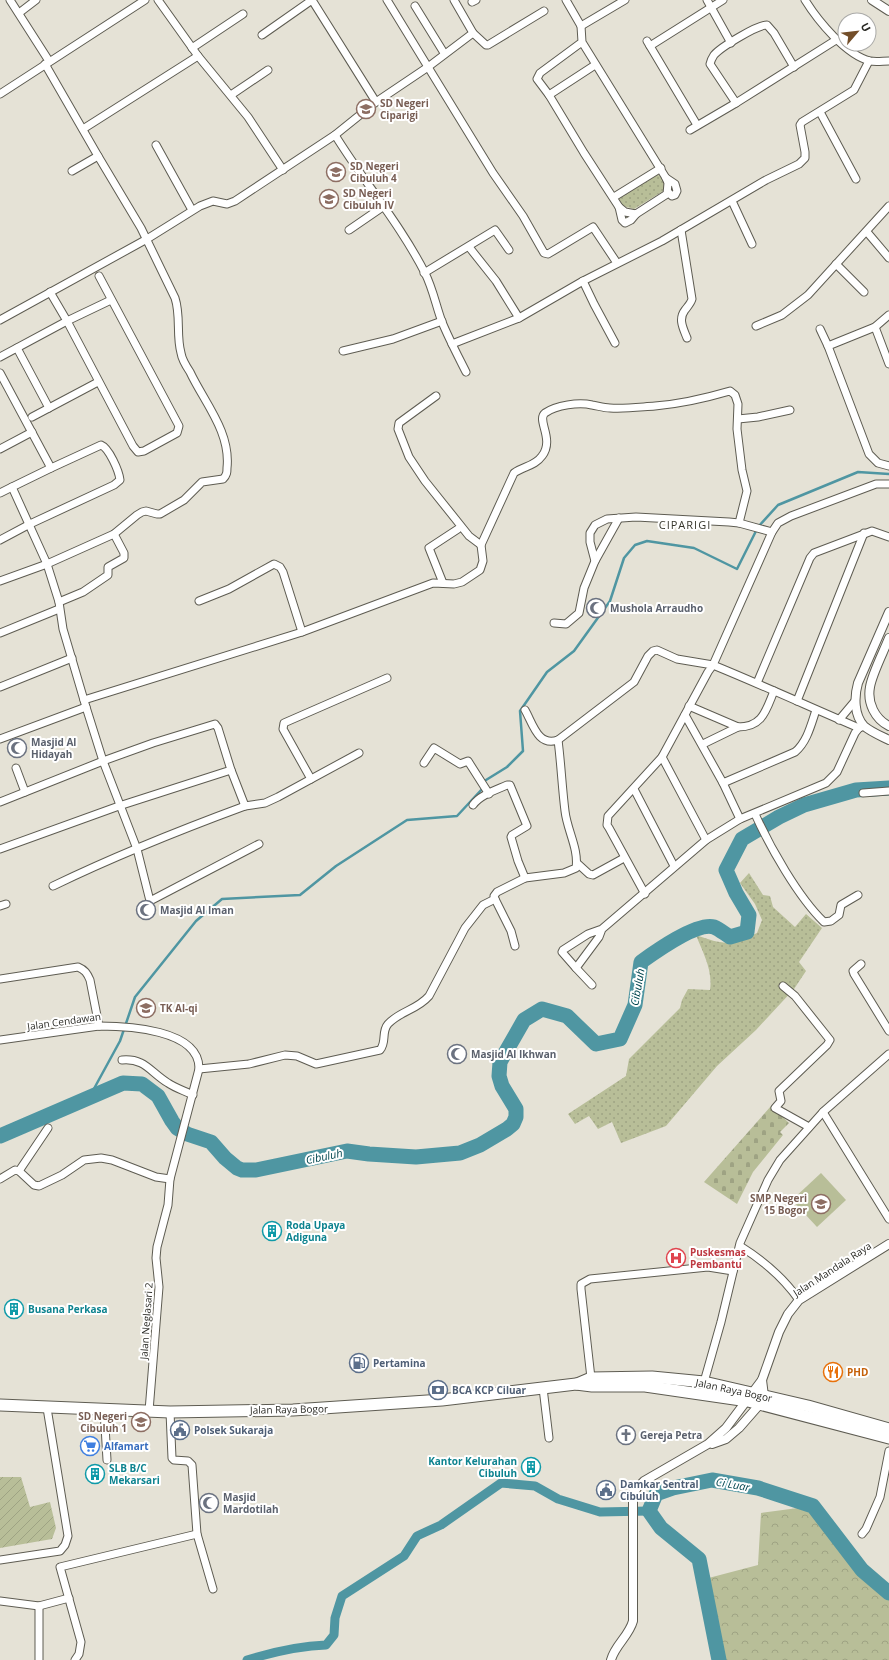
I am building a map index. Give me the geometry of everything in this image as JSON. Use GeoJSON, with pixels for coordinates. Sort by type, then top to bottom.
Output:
{"type":"FeatureCollection","features":[{"type":"Feature","properties":{"kind":"highway","name":"Jalan Raya Bogor"},"geometry":{"type":"LineString","coordinates":[[576,1384],[591,1378],[652,1377],[704,1382],[889,1438]]}},
{"type":"Feature","properties":{"kind":"highway","name":"Jalan Raya Bogor"},"geometry":{"type":"LineString","coordinates":[[0,1405],[170,1412],[293,1410],[442,1400],[576,1384],[592,1386],[645,1386],[750,1397]]}},
{"type":"Feature","properties":{"kind":"highway","name":"Jalan Raya Bogor"},"geometry":{"type":"LineString","coordinates":[[762,1400],[824,1410],[889,1429]]}},
{"type":"Feature","properties":{"kind":"street"},"geometry":{"type":"LineString","coordinates":[[0,581],[47,564],[114,534],[137,515],[146,511],[160,514],[184,500],[202,482],[223,479],[226,474],[228,453],[218,423],[196,384],[181,353],[178,310],[175,298],[147,239],[98,156],[19,13],[10,0]]}},
{"type":"Feature","properties":{"kind":"street"},"geometry":{"type":"LineString","coordinates":[[19,13],[36,0]]}},
{"type":"Feature","properties":{"kind":"street"},"geometry":{"type":"LineString","coordinates":[[0,94],[47,62],[145,0]]}},
{"type":"Feature","properties":{"kind":"street"},"geometry":{"type":"LineString","coordinates":[[158,0],[198,56],[231,95],[272,152],[282,170]]}},
{"type":"Feature","properties":{"kind":"street"},"geometry":{"type":"LineString","coordinates":[[262,35],[312,0],[376,102]]}},
{"type":"Feature","properties":{"kind":"street"},"geometry":{"type":"LineString","coordinates":[[387,0],[493,173],[523,216],[544,253],[548,254],[593,227],[617,263]]}},
{"type":"Feature","properties":{"kind":"street"},"geometry":{"type":"LineString","coordinates":[[454,0],[473,33],[488,45],[544,11]]}},
{"type":"Feature","properties":{"kind":"street"},"geometry":{"type":"LineString","coordinates":[[566,0],[581,26],[582,42],[666,178],[668,192],[636,214],[629,222],[625,223],[622,220],[619,207],[614,197],[584,153],[549,95],[538,81],[538,75],[582,42]]}},
{"type":"Feature","properties":{"kind":"street"},"geometry":{"type":"LineString","coordinates":[[581,26],[625,0]]}},
{"type":"Feature","properties":{"kind":"street"},"geometry":{"type":"LineString","coordinates":[[707,0],[732,43]]}},
{"type":"Feature","properties":{"kind":"street"},"geometry":{"type":"LineString","coordinates":[[697,126],[649,43],[723,0]]}},
{"type":"Feature","properties":{"kind":"street"},"geometry":{"type":"LineString","coordinates":[[805,0],[813,13],[836,40],[870,61],[889,61]]}},
{"type":"Feature","properties":{"kind":"street"},"geometry":{"type":"LineString","coordinates":[[872,0],[889,11]]}},
{"type":"Feature","properties":{"kind":"street"},"geometry":{"type":"LineString","coordinates":[[415,6],[444,53]]}},
{"type":"Feature","properties":{"kind":"street"},"geometry":{"type":"LineString","coordinates":[[192,48],[243,14]]}},
{"type":"Feature","properties":{"kind":"street"},"geometry":{"type":"LineString","coordinates":[[736,103],[710,64],[714,56],[732,43],[757,28],[767,25],[774,32],[794,67]]}},
{"type":"Feature","properties":{"kind":"street"},"geometry":{"type":"LineString","coordinates":[[0,320],[170,226],[192,210],[212,201],[231,203],[335,135],[376,102],[428,67],[444,53],[473,33]]}},
{"type":"Feature","properties":{"kind":"street"},"geometry":{"type":"LineString","coordinates":[[690,130],[836,40]]}},
{"type":"Feature","properties":{"kind":"street"},"geometry":{"type":"LineString","coordinates":[[83,129],[198,56]]}},
{"type":"Feature","properties":{"kind":"street"},"geometry":{"type":"LineString","coordinates":[[452,344],[519,318],[583,281],[681,230],[802,161],[805,158],[805,152],[800,125],[802,122],[854,90],[870,61]]}},
{"type":"Feature","properties":{"kind":"street"},"geometry":{"type":"LineString","coordinates":[[549,95],[595,65]]}},
{"type":"Feature","properties":{"kind":"street"},"geometry":{"type":"LineString","coordinates":[[231,95],[268,70]]}},
{"type":"Feature","properties":{"kind":"street"},"geometry":{"type":"LineString","coordinates":[[820,112],[856,179]]}},
{"type":"Feature","properties":{"kind":"street"},"geometry":{"type":"LineString","coordinates":[[335,135],[401,232],[424,273],[434,295],[442,321],[466,372]]}},
{"type":"Feature","properties":{"kind":"street"},"geometry":{"type":"LineString","coordinates":[[156,145],[192,210]]}},
{"type":"Feature","properties":{"kind":"street"},"geometry":{"type":"LineString","coordinates":[[72,171],[98,156]]}},
{"type":"Feature","properties":{"kind":"street"},"geometry":{"type":"LineString","coordinates":[[614,197],[661,168]]}},
{"type":"Feature","properties":{"kind":"street"},"geometry":{"type":"LineString","coordinates":[[732,201],[752,244]]}},
{"type":"Feature","properties":{"kind":"street"},"geometry":{"type":"LineString","coordinates":[[349,230],[384,206]]}},
{"type":"Feature","properties":{"kind":"street"},"geometry":{"type":"LineString","coordinates":[[756,326],[782,315],[808,295],[867,232],[889,206]]}},
{"type":"Feature","properties":{"kind":"street"},"geometry":{"type":"LineString","coordinates":[[619,207],[625,212],[636,214]]}},
{"type":"Feature","properties":{"kind":"street"},"geometry":{"type":"LineString","coordinates":[[424,273],[495,230],[509,250]]}},
{"type":"Feature","properties":{"kind":"street"},"geometry":{"type":"LineString","coordinates":[[681,230],[692,299],[681,317],[681,322],[687,338]]}},
{"type":"Feature","properties":{"kind":"street"},"geometry":{"type":"LineString","coordinates":[[867,232],[889,258]]}},
{"type":"Feature","properties":{"kind":"street"},"geometry":{"type":"LineString","coordinates":[[469,247],[498,285],[519,318]]}},
{"type":"Feature","properties":{"kind":"street"},"geometry":{"type":"LineString","coordinates":[[836,264],[864,292]]}},
{"type":"Feature","properties":{"kind":"street"},"geometry":{"type":"LineString","coordinates":[[50,292],[67,321],[132,446],[138,452],[144,451],[179,431],[178,423],[99,276]]}},
{"type":"Feature","properties":{"kind":"street"},"geometry":{"type":"LineString","coordinates":[[583,281],[615,343]]}},
{"type":"Feature","properties":{"kind":"street"},"geometry":{"type":"LineString","coordinates":[[0,357],[67,321],[111,300]]}},
{"type":"Feature","properties":{"kind":"street"},"geometry":{"type":"LineString","coordinates":[[828,346],[875,327],[889,315]]}},
{"type":"Feature","properties":{"kind":"street"},"geometry":{"type":"LineString","coordinates":[[343,351],[393,339],[442,321]]}},
{"type":"Feature","properties":{"kind":"street"},"geometry":{"type":"LineString","coordinates":[[875,327],[889,364]]}},
{"type":"Feature","properties":{"kind":"street"},"geometry":{"type":"LineString","coordinates":[[820,328],[869,454],[878,463],[889,466]]}},
{"type":"Feature","properties":{"kind":"street"},"geometry":{"type":"LineString","coordinates":[[17,348],[49,408]]}},
{"type":"Feature","properties":{"kind":"street"},"geometry":{"type":"LineString","coordinates":[[0,373],[51,468]]}},
{"type":"Feature","properties":{"kind":"street"},"geometry":{"type":"LineString","coordinates":[[32,417],[98,382]]}},
{"type":"Feature","properties":{"kind":"street"},"geometry":{"type":"LineString","coordinates":[[84,700],[302,632],[428,584],[443,582],[454,584],[462,582],[480,570],[483,562],[481,545],[514,473],[534,464],[547,448],[548,441],[542,420],[545,413],[574,404],[623,409],[658,406],[701,399],[730,391],[735,395],[738,404],[738,429],[742,470],[747,491],[739,523]]}},
{"type":"Feature","properties":{"kind":"street"},"geometry":{"type":"LineString","coordinates":[[436,396],[399,423],[398,429],[409,458],[425,482],[470,536],[481,545]]}},
{"type":"Feature","properties":{"kind":"street"},"geometry":{"type":"LineString","coordinates":[[738,419],[758,417],[790,410]]}},
{"type":"Feature","properties":{"kind":"street"},"geometry":{"type":"LineString","coordinates":[[0,449],[32,432]]}},
{"type":"Feature","properties":{"kind":"street"},"geometry":{"type":"LineString","coordinates":[[0,493],[101,445],[107,450],[120,480],[114,485],[30,524],[0,540]]}},
{"type":"Feature","properties":{"kind":"street"},"geometry":{"type":"LineString","coordinates":[[645,894],[608,828],[608,816],[662,758],[713,665],[772,532],[778,523],[791,516],[876,484],[889,484]]}},
{"type":"Feature","properties":{"kind":"street"},"geometry":{"type":"LineString","coordinates":[[12,487],[47,564],[58,602],[63,629],[86,707],[119,806],[137,849],[150,901],[258,844]]}},
{"type":"Feature","properties":{"kind":"street"},"geometry":{"type":"LineString","coordinates":[[594,561],[590,542],[590,532],[595,524],[607,519],[636,517],[739,523],[772,532]]}},
{"type":"Feature","properties":{"kind":"street"},"geometry":{"type":"LineString","coordinates":[[554,623],[566,624],[579,613],[584,588],[594,561],[619,518]]}},
{"type":"Feature","properties":{"kind":"street"},"geometry":{"type":"LineString","coordinates":[[443,582],[429,548],[458,529]]}},
{"type":"Feature","properties":{"kind":"street"},"geometry":{"type":"LineString","coordinates":[[757,683],[810,558],[814,553],[872,531],[879,532],[889,537]]}},
{"type":"Feature","properties":{"kind":"street"},"geometry":{"type":"LineString","coordinates":[[796,701],[864,533]]}},
{"type":"Feature","properties":{"kind":"street"},"geometry":{"type":"LineString","coordinates":[[58,602],[83,592],[108,575],[108,567],[124,558],[124,554],[114,534]]}},
{"type":"Feature","properties":{"kind":"street"},"geometry":{"type":"LineString","coordinates":[[199,601],[229,589],[274,564],[280,567],[283,572],[302,632]]}},
{"type":"Feature","properties":{"kind":"street"},"geometry":{"type":"LineString","coordinates":[[0,633],[59,609]]}},
{"type":"Feature","properties":{"kind":"street"},"geometry":{"type":"LineString","coordinates":[[861,727],[855,701],[855,693],[889,612]]}},
{"type":"Feature","properties":{"kind":"street"},"geometry":{"type":"LineString","coordinates":[[889,638],[870,687],[872,707],[882,723],[889,726]]}},
{"type":"Feature","properties":{"kind":"street"},"geometry":{"type":"LineString","coordinates":[[525,710],[542,739],[547,742],[558,740],[634,682],[648,656],[652,651],[657,650],[677,659],[713,665],[839,720],[861,727],[889,740]]}},
{"type":"Feature","properties":{"kind":"street"},"geometry":{"type":"LineString","coordinates":[[0,687],[72,658]]}},
{"type":"Feature","properties":{"kind":"street"},"geometry":{"type":"LineString","coordinates":[[311,779],[283,729],[284,723],[386,678]]}},
{"type":"Feature","properties":{"kind":"street"},"geometry":{"type":"LineString","coordinates":[[703,744],[738,727],[758,722],[763,717],[774,691]]}},
{"type":"Feature","properties":{"kind":"street"},"geometry":{"type":"LineString","coordinates":[[839,720],[855,701]]}},
{"type":"Feature","properties":{"kind":"street"},"geometry":{"type":"LineString","coordinates":[[690,706],[738,727]]}},
{"type":"Feature","properties":{"kind":"street"},"geometry":{"type":"LineString","coordinates":[[0,739],[86,707]]}},
{"type":"Feature","properties":{"kind":"street"},"geometry":{"type":"LineString","coordinates":[[723,783],[800,748],[816,710]]}},
{"type":"Feature","properties":{"kind":"street"},"geometry":{"type":"LineString","coordinates":[[685,715],[703,744],[740,819]]}},
{"type":"Feature","properties":{"kind":"street"},"geometry":{"type":"LineString","coordinates":[[0,802],[103,761],[153,743],[215,724],[218,728],[231,770],[245,806]]}},
{"type":"Feature","properties":{"kind":"street"},"geometry":{"type":"LineString","coordinates":[[592,985],[564,955],[562,952],[563,950],[588,934],[602,929],[645,894],[674,866],[706,840],[740,819],[803,794],[832,778],[837,772],[855,733],[861,727]]}},
{"type":"Feature","properties":{"kind":"street"},"geometry":{"type":"LineString","coordinates":[[515,946],[511,931],[494,896],[500,890],[525,878],[574,870],[576,868],[577,863],[573,841],[565,812],[558,740]]}},
{"type":"Feature","properties":{"kind":"street"},"geometry":{"type":"LineString","coordinates":[[424,763],[434,748],[460,764],[468,761],[490,794]]}},
{"type":"Feature","properties":{"kind":"street"},"geometry":{"type":"LineString","coordinates":[[53,886],[103,862],[195,824],[245,806],[265,803],[359,754]]}},
{"type":"Feature","properties":{"kind":"street"},"geometry":{"type":"LineString","coordinates":[[662,758],[706,840]]}},
{"type":"Feature","properties":{"kind":"street"},"geometry":{"type":"LineString","coordinates":[[16,768],[25,792]]}},
{"type":"Feature","properties":{"kind":"street"},"geometry":{"type":"LineString","coordinates":[[0,847],[119,806],[231,770]]}},
{"type":"Feature","properties":{"kind":"street"},"geometry":{"type":"LineString","coordinates":[[474,805],[476,800],[508,784],[527,826],[511,837],[525,878]]}},
{"type":"Feature","properties":{"kind":"street"},"geometry":{"type":"LineString","coordinates":[[634,789],[674,866]]}},
{"type":"Feature","properties":{"kind":"street"},"geometry":{"type":"LineString","coordinates":[[863,793],[889,790]]}},
{"type":"Feature","properties":{"kind":"street"},"geometry":{"type":"LineString","coordinates":[[754,814],[785,870],[816,914],[824,922],[831,921],[839,915],[841,905],[858,895]]}},
{"type":"Feature","properties":{"kind":"street"},"geometry":{"type":"LineString","coordinates":[[577,863],[593,876],[624,858]]}},
{"type":"Feature","properties":{"kind":"street"},"geometry":{"type":"LineString","coordinates":[[122,1060],[138,1061],[146,1064],[170,1084],[193,1095],[199,1069],[249,1064],[285,1055],[297,1056],[316,1064],[380,1050],[384,1044],[384,1031],[386,1025],[402,1013],[423,1003],[436,984],[465,928],[483,905],[495,900]]}},
{"type":"Feature","properties":{"kind":"street"},"geometry":{"type":"LineString","coordinates":[[576,968],[599,937],[602,929]]}},
{"type":"Feature","properties":{"kind":"street"},"geometry":{"type":"LineString","coordinates":[[861,964],[854,971],[854,974],[889,1031]]}},
{"type":"Feature","properties":{"kind":"street"},"geometry":{"type":"LineString","coordinates":[[0,979],[78,967],[84,969],[88,973],[90,980],[99,1026]]}},
{"type":"Feature","properties":{"kind":"street"},"geometry":{"type":"LineString","coordinates":[[783,986],[795,996],[830,1040],[827,1045],[778,1091],[781,1101],[775,1108],[809,1127]]}},
{"type":"Feature","properties":{"kind":"street","name":"Jalan Cendawan"},"geometry":{"type":"LineString","coordinates":[[0,1040],[99,1026],[130,1028],[164,1033],[178,1040],[196,1055],[199,1069]]}},
{"type":"Feature","properties":{"kind":"street"},"geometry":{"type":"LineString","coordinates":[[704,1382],[721,1322],[732,1271],[748,1224],[768,1180],[780,1160],[822,1112],[889,1054]]}},
{"type":"Feature","properties":{"kind":"street","name":"Jalan Neglasari 2"},"geometry":{"type":"LineString","coordinates":[[149,1411],[159,1287],[156,1258],[157,1247],[168,1205],[170,1179],[181,1140],[184,1123],[193,1095]]}},
{"type":"Feature","properties":{"kind":"street"},"geometry":{"type":"LineString","coordinates":[[822,1112],[889,1219]]}},
{"type":"Feature","properties":{"kind":"street"},"geometry":{"type":"LineString","coordinates":[[19,1171],[48,1128]]}},
{"type":"Feature","properties":{"kind":"street"},"geometry":{"type":"LineString","coordinates":[[0,1179],[15,1170],[19,1171],[34,1185],[39,1186],[62,1175],[84,1160],[101,1158],[112,1160],[148,1175],[170,1179]]}},
{"type":"Feature","properties":{"kind":"street","name":"Jalan Mandala Raya"},"geometry":{"type":"LineString","coordinates":[[762,1380],[779,1332],[788,1314],[799,1300],[889,1244]]}},
{"type":"Feature","properties":{"kind":"street"},"geometry":{"type":"LineString","coordinates":[[740,1246],[770,1267],[788,1285],[799,1300]]}},
{"type":"Feature","properties":{"kind":"street"},"geometry":{"type":"LineString","coordinates":[[591,1378],[581,1288],[581,1284],[584,1281],[590,1279],[708,1267],[732,1271]]}},
{"type":"Feature","properties":{"kind":"street"},"geometry":{"type":"LineString","coordinates":[[711,1444],[726,1428],[762,1380]]}},
{"type":"Feature","properties":{"kind":"street"},"geometry":{"type":"LineString","coordinates":[[611,1660],[618,1645],[631,1629],[633,1621],[633,1494],[644,1481],[711,1444],[726,1438],[739,1428],[762,1400],[762,1380]]}},
{"type":"Feature","properties":{"kind":"street"},"geometry":{"type":"LineString","coordinates":[[543,1388],[549,1438]]}},
{"type":"Feature","properties":{"kind":"street"},"geometry":{"type":"LineString","coordinates":[[0,1560],[60,1551],[65,1545],[68,1536],[47,1408]]}},
{"type":"Feature","properties":{"kind":"street"},"geometry":{"type":"LineString","coordinates":[[104,1409],[107,1460]]}},
{"type":"Feature","properties":{"kind":"street"},"geometry":{"type":"LineString","coordinates":[[170,1412],[172,1458],[176,1460],[188,1461],[192,1465],[197,1534],[213,1589]]}},
{"type":"Feature","properties":{"kind":"street"},"geometry":{"type":"LineString","coordinates":[[862,1534],[866,1529],[880,1497],[889,1451]]}},
{"type":"Feature","properties":{"kind":"street"},"geometry":{"type":"LineString","coordinates":[[75,1660],[79,1654],[81,1642],[60,1567],[197,1534]]}},
{"type":"Feature","properties":{"kind":"street"},"geometry":{"type":"LineString","coordinates":[[0,1601],[39,1606],[69,1598]]}},
{"type":"Feature","properties":{"kind":"street"},"geometry":{"type":"LineString","coordinates":[[39,1606],[39,1660]]}},
{"type":"Feature","properties":{"kind":"green space"},"geometry":{"type":"Polygon","coordinates":[[[657,174],[666,181],[665,190],[634,209],[623,206],[619,199],[620,197],[657,174]]]}},
{"type":"Feature","properties":{"kind":"green space"},"geometry":{"type":"Polygon","coordinates":[[[749,873],[763,895],[770,896],[773,907],[795,927],[806,914],[822,928],[799,962],[806,971],[794,989],[756,1030],[717,1066],[666,1126],[621,1143],[612,1122],[598,1129],[589,1116],[575,1124],[568,1114],[626,1076],[629,1059],[680,1008],[682,1000],[688,989],[710,990],[711,983],[709,969],[696,935],[714,941],[727,943],[740,940],[757,933],[762,920],[755,904],[740,883],[749,873]]]}},
{"type":"Feature","properties":{"kind":"green space"},"geometry":{"type":"Polygon","coordinates":[[[771,1106],[789,1123],[780,1132],[783,1135],[753,1172],[737,1204],[704,1182],[771,1106]]]}},
{"type":"Feature","properties":{"kind":"green space"},"geometry":{"type":"Polygon","coordinates":[[[821,1173],[846,1200],[817,1227],[792,1200],[821,1173]]]}},
{"type":"Feature","properties":{"kind":"green space"},"geometry":{"type":"Polygon","coordinates":[[[0,1477],[21,1477],[30,1507],[50,1502],[56,1528],[52,1539],[0,1548],[0,1477]]]}},
{"type":"Feature","properties":{"kind":"green space"},"geometry":{"type":"Polygon","coordinates":[[[813,1506],[849,1554],[889,1585],[889,1660],[718,1660],[701,1580],[758,1565],[761,1513],[813,1506]]]}},
{"type":"Feature","properties":{"kind":"waterway"},"geometry":{"type":"LineString","coordinates":[[486,780],[507,767],[523,751],[520,711],[547,672],[574,651],[610,601],[624,558],[635,545],[647,541],[694,548],[737,569],[758,527],[778,505],[858,472],[889,474]]}},
{"type":"Feature","properties":{"kind":"waterway"},"geometry":{"type":"LineString","coordinates":[[90,1096],[120,1041],[135,997],[196,921],[222,899],[300,895],[336,866],[407,820],[457,816],[483,788]]}},
{"type":"Feature","properties":{"kind":"waterway","name":"Cibuluh"},"geometry":{"type":"LineString","coordinates":[[0,1136],[123,1083],[142,1084],[158,1096],[177,1128],[187,1134],[211,1142],[225,1158],[237,1168],[242,1170],[256,1170],[347,1151],[416,1157],[460,1153],[480,1145],[513,1124],[516,1117],[516,1109],[502,1086],[499,1076],[500,1062],[524,1020],[542,1009],[567,1016],[596,1044],[620,1039],[635,1005],[641,962],[676,939],[697,929],[714,927],[730,937],[747,932],[749,915],[736,893],[726,870],[742,839],[779,817],[804,805],[856,790],[889,788]]}},
{"type":"Feature","properties":{"kind":"waterway","name":"Ci Luar"},"geometry":{"type":"LineString","coordinates":[[719,1660],[699,1559],[661,1528],[649,1511],[656,1494],[673,1488],[712,1480],[758,1488],[813,1506],[862,1570],[889,1593]]}},
{"type":"Feature","properties":{"kind":"waterway"},"geometry":{"type":"LineString","coordinates":[[247,1660],[286,1650],[326,1645],[334,1635],[335,1618],[342,1596],[404,1556],[417,1536],[441,1525],[501,1483],[535,1486],[558,1499],[600,1512],[649,1511]]}},
{"type":"Feature","properties":{"kind":"place","name":"SD Negeri Ciparigi"},"geometry":{"type":"Point","coordinates":[366,109]}},
{"type":"Feature","properties":{"kind":"place","name":"SD Negeri Cibuluh 4"},"geometry":{"type":"Point","coordinates":[336,172]}},
{"type":"Feature","properties":{"kind":"place","name":"SD Negeri Cibuluh IV"},"geometry":{"type":"Point","coordinates":[329,199]}},
{"type":"Feature","properties":{"kind":"place","name":"Mushola Arraudho"},"geometry":{"type":"Point","coordinates":[596,608]}},
{"type":"Feature","properties":{"kind":"place","name":"Masjid Al Hidayah"},"geometry":{"type":"Point","coordinates":[17,748]}},
{"type":"Feature","properties":{"kind":"place","name":"Masjid Al Iman"},"geometry":{"type":"Point","coordinates":[146,910]}},
{"type":"Feature","properties":{"kind":"place","name":"TK Al-qi"},"geometry":{"type":"Point","coordinates":[146,1008]}},
{"type":"Feature","properties":{"kind":"place","name":"Masjid Al Ikhwan"},"geometry":{"type":"Point","coordinates":[457,1054]}},
{"type":"Feature","properties":{"kind":"place","name":"SMP Negeri 15 Bogor"},"geometry":{"type":"Point","coordinates":[821,1204]}},
{"type":"Feature","properties":{"kind":"place","name":"Roda Upaya Adiguna"},"geometry":{"type":"Point","coordinates":[272,1231]}},
{"type":"Feature","properties":{"kind":"place","name":"Puskesmas Pembantu"},"geometry":{"type":"Point","coordinates":[676,1258]}},
{"type":"Feature","properties":{"kind":"place","name":"Busana Perkasa"},"geometry":{"type":"Point","coordinates":[14,1309]}},
{"type":"Feature","properties":{"kind":"place","name":"Pertamina"},"geometry":{"type":"Point","coordinates":[359,1363]}},
{"type":"Feature","properties":{"kind":"place","name":"PHD"},"geometry":{"type":"Point","coordinates":[833,1372]}},
{"type":"Feature","properties":{"kind":"place","name":"BCA KCP Ciluar"},"geometry":{"type":"Point","coordinates":[438,1390]}},
{"type":"Feature","properties":{"kind":"place","name":"SD Negeri Cibuluh 1"},"geometry":{"type":"Point","coordinates":[141,1422]}},
{"type":"Feature","properties":{"kind":"place","name":"Polsek Sukaraja"},"geometry":{"type":"Point","coordinates":[180,1430]}},
{"type":"Feature","properties":{"kind":"place","name":"Gereja Petra"},"geometry":{"type":"Point","coordinates":[626,1435]}},
{"type":"Feature","properties":{"kind":"place","name":"Alfamart"},"geometry":{"type":"Point","coordinates":[90,1446]}},
{"type":"Feature","properties":{"kind":"place","name":"Kantor Kelurahan Cibuluh"},"geometry":{"type":"Point","coordinates":[531,1467]}},
{"type":"Feature","properties":{"kind":"place","name":"SLB B/C Mekarsari"},"geometry":{"type":"Point","coordinates":[95,1474]}},
{"type":"Feature","properties":{"kind":"place","name":"Damkar Sentral Cibuluh"},"geometry":{"type":"Point","coordinates":[606,1490]}},
{"type":"Feature","properties":{"kind":"place","name":"Masjid Mardotilah"},"geometry":{"type":"Point","coordinates":[209,1503]}},
{"type":"Feature","properties":{"kind":"district","name":"CIPARIGI"},"geometry":{"type":"Point","coordinates":[685,524]}}]}
